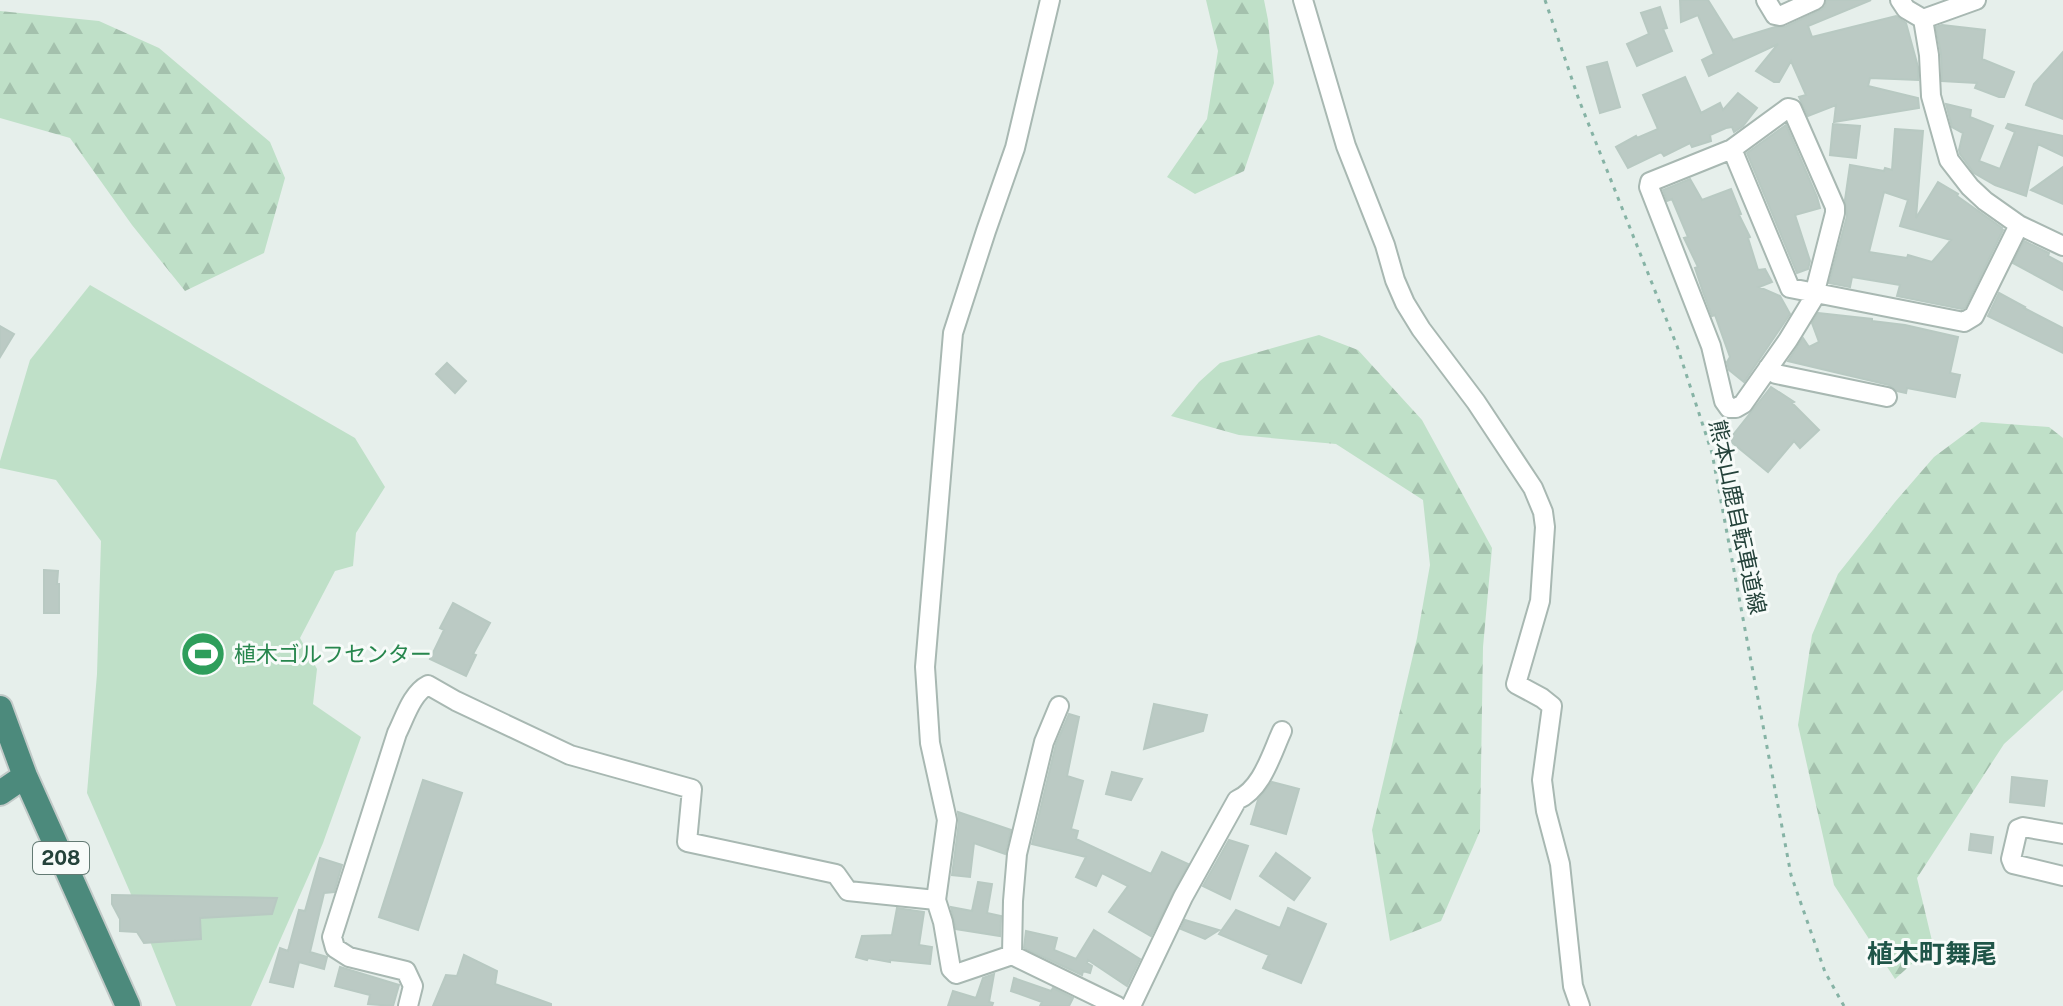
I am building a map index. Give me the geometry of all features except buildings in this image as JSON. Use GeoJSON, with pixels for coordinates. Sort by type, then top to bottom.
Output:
{"type":"FeatureCollection","features":[{"type":"Feature","properties":{"kind":"highway","name":"208"},"geometry":{"type":"LineString","coordinates":[[2,717],[25,776],[128,1006]]}},
{"type":"Feature","properties":{"kind":"highway"},"geometry":{"type":"LineString","coordinates":[[0,793],[25,776]]}},
{"type":"Feature","properties":{"kind":"street"},"geometry":{"type":"LineString","coordinates":[[1050,0],[1015,148],[953,333],[925,667],[930,743],[947,820],[936,900],[951,969],[956,974],[1012,955],[1117,1006]]}},
{"type":"Feature","properties":{"kind":"street"},"geometry":{"type":"LineString","coordinates":[[1303,0],[1346,146],[1405,303],[1533,488],[1543,512],[1545,527],[1540,601],[1516,684],[1552,706],[1542,780],[1546,811],[1560,864],[1573,986],[1580,1006]]}},
{"type":"Feature","properties":{"kind":"street"},"geometry":{"type":"LineString","coordinates":[[1766,0],[1775,15],[1780,16],[1815,0]]}},
{"type":"Feature","properties":{"kind":"street"},"geometry":{"type":"LineString","coordinates":[[1900,0],[1906,9],[1923,19]]}},
{"type":"Feature","properties":{"kind":"street"},"geometry":{"type":"LineString","coordinates":[[1923,19],[1976,0]]}},
{"type":"Feature","properties":{"kind":"street"},"geometry":{"type":"LineString","coordinates":[[1923,19],[1931,96],[1949,160],[1985,201],[2019,225],[2063,246]]}},
{"type":"Feature","properties":{"kind":"street"},"geometry":{"type":"LineString","coordinates":[[1788,108],[1792,109],[1835,207],[1814,294],[1788,340],[1743,404],[1729,408],[1724,401],[1711,346],[1649,187],[1650,182],[1732,149],[1788,108]]}},
{"type":"Feature","properties":{"kind":"street"},"geometry":{"type":"LineString","coordinates":[[1732,149],[1790,288],[1964,322],[1974,316],[2019,225]]}},
{"type":"Feature","properties":{"kind":"street"},"geometry":{"type":"LineString","coordinates":[[1768,368],[1776,374],[1887,397]]}},
{"type":"Feature","properties":{"kind":"street"},"geometry":{"type":"LineString","coordinates":[[408,1006],[413,986],[406,971],[349,957],[335,948],[332,937],[397,733],[408,709],[422,688],[428,685],[570,755],[692,789],[687,842],[836,874],[848,891],[936,900]]}},
{"type":"Feature","properties":{"kind":"street"},"geometry":{"type":"LineString","coordinates":[[1012,955],[1017,854],[1044,742],[1059,706]]}},
{"type":"Feature","properties":{"kind":"street"},"geometry":{"type":"LineString","coordinates":[[1131,1006],[1183,897],[1237,800],[1255,788],[1282,731]]}},
{"type":"Feature","properties":{"kind":"street"},"geometry":{"type":"LineString","coordinates":[[2063,834],[2023,827],[2018,829],[2011,859],[2013,864],[2063,876]]}},
{"type":"Feature","properties":{"kind":"path","name":"熊本山鹿自転車道線"},"geometry":{"type":"LineString","coordinates":[[1545,0],[1579,100],[1677,346],[1712,453],[1791,875],[1825,972],[1844,1006]]}},
{"type":"Feature","properties":{"kind":"green space"},"geometry":{"type":"Polygon","coordinates":[[[1206,0],[1264,0],[1274,83],[1244,171],[1195,194],[1167,177],[1207,119],[1218,51],[1206,0]]]}},
{"type":"Feature","properties":{"kind":"green space"},"geometry":{"type":"Polygon","coordinates":[[[0,11],[99,21],[159,48],[270,142],[285,178],[264,253],[185,291],[132,225],[70,138],[0,118],[0,11]]]}},
{"type":"Feature","properties":{"kind":"green space","name":"植木ゴルフセンター"},"geometry":{"type":"Polygon","coordinates":[[[90,285],[355,438],[385,487],[356,533],[353,566],[335,571],[300,638],[317,669],[313,704],[361,737],[323,843],[251,1006],[176,1006],[87,793],[97,674],[101,541],[56,480],[0,468],[30,360],[90,285]]]}},
{"type":"Feature","properties":{"kind":"green space"},"geometry":{"type":"Polygon","coordinates":[[[1319,335],[1358,350],[1422,420],[1492,548],[1483,647],[1480,831],[1441,921],[1390,941],[1372,830],[1417,638],[1430,565],[1423,500],[1336,444],[1239,435],[1171,416],[1199,382],[1220,363],[1319,335]]]}},
{"type":"Feature","properties":{"kind":"green space"},"geometry":{"type":"Polygon","coordinates":[[[1981,422],[2049,427],[2063,438],[2063,690],[2004,744],[1917,878],[1933,945],[1895,979],[1834,885],[1798,725],[1812,635],[1838,574],[1934,457],[1981,422]]]}},
{"type":"Feature","properties":{"kind":"place","name":"植木ゴルフセンター"},"geometry":{"type":"Point","coordinates":[203,654]}},
{"type":"Feature","properties":{"kind":"district","name":"植木町舞尾"},"geometry":{"type":"Point","coordinates":[1932,953]}}]}
